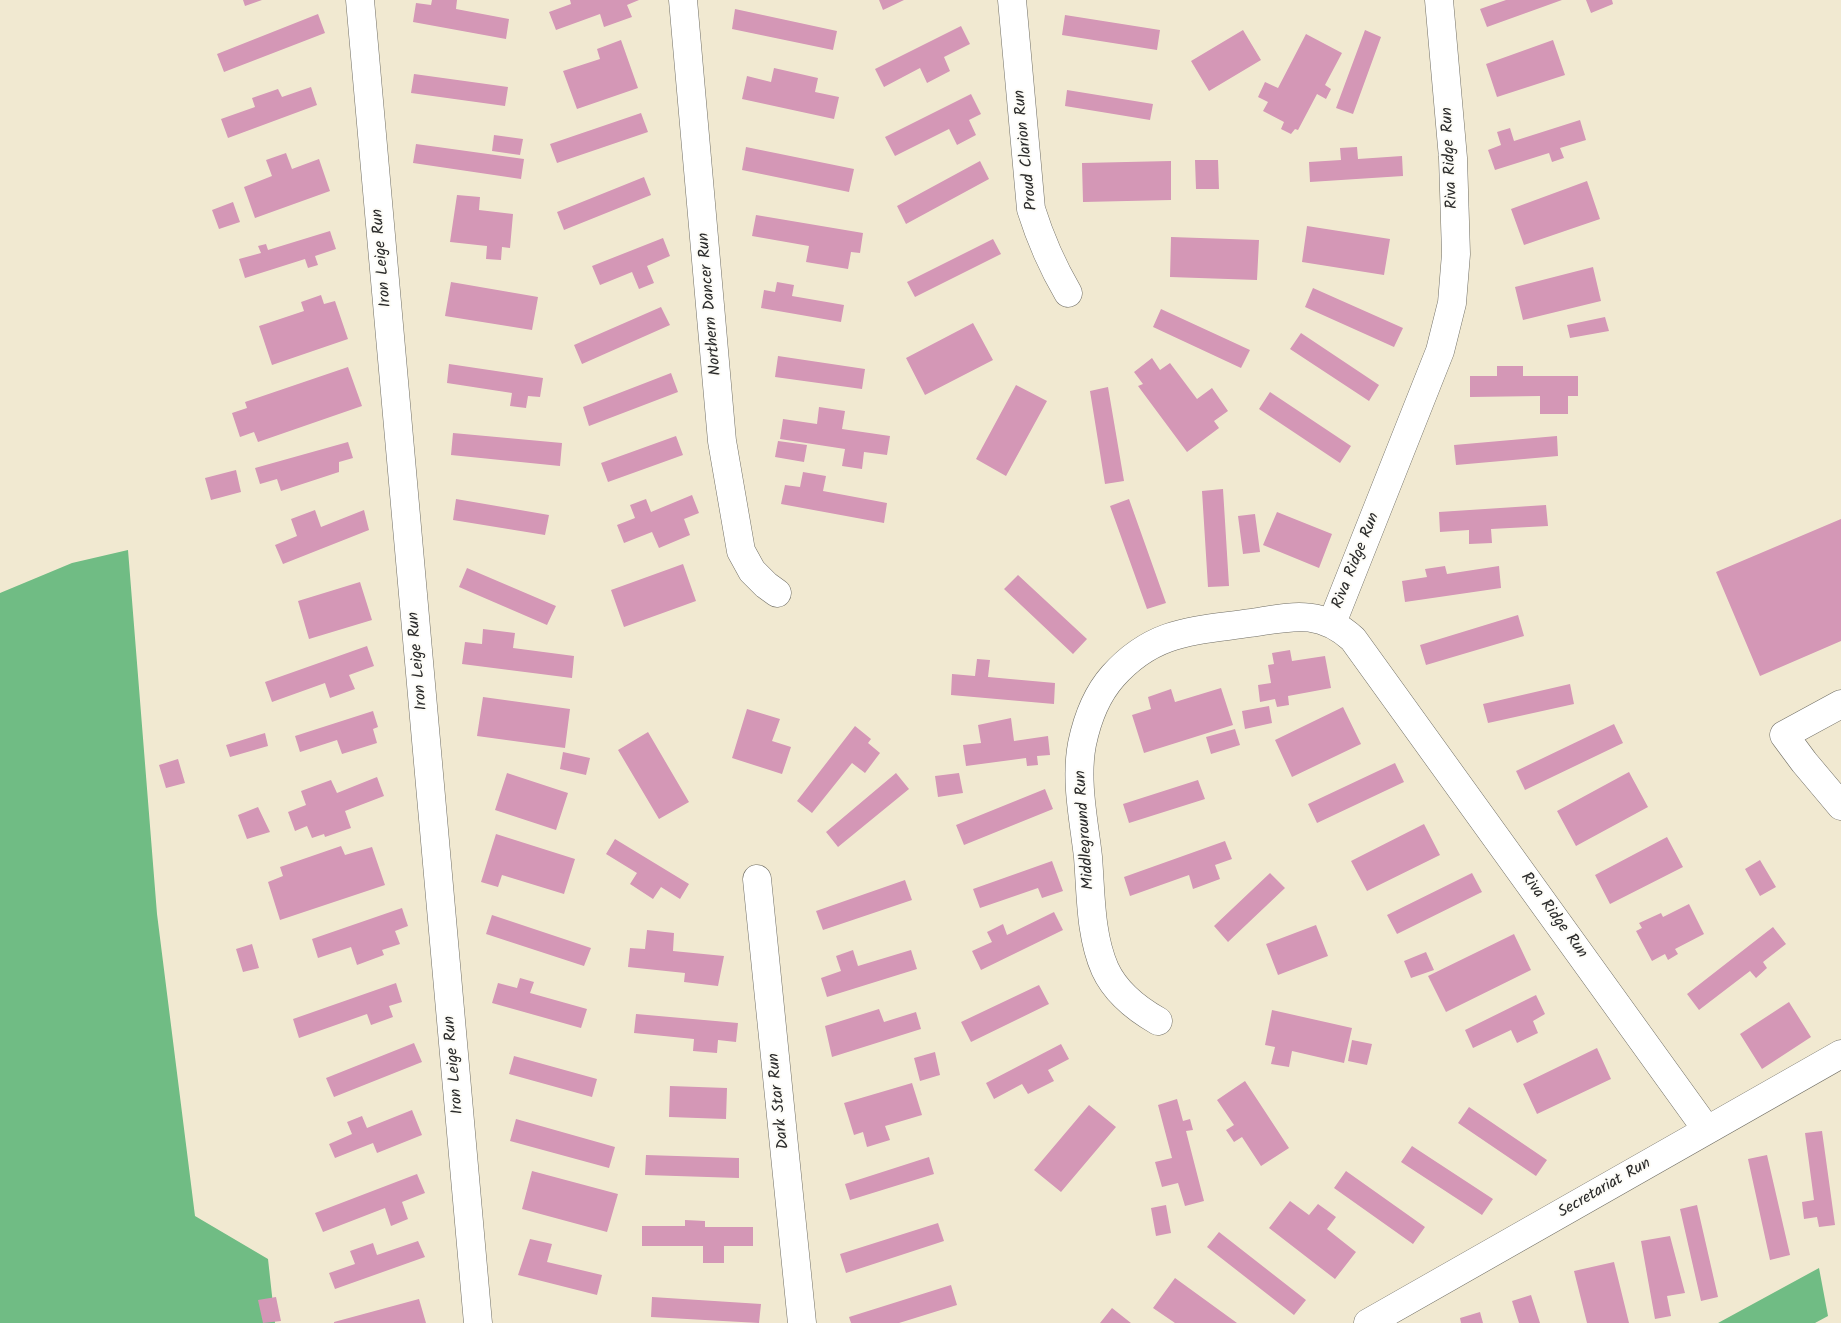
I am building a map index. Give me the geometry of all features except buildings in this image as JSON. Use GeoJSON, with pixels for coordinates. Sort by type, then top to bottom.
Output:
{"type":"FeatureCollection","features":[{"type":"Feature","properties":{"kind":"street","name":"Iron Leige Run"},"geometry":{"type":"LineString","coordinates":[[360,0],[478,1323]]}},
{"type":"Feature","properties":{"kind":"street","name":"Northern Dancer Run"},"geometry":{"type":"LineString","coordinates":[[683,0],[722,441],[741,551],[752,571],[777,593]]}},
{"type":"Feature","properties":{"kind":"street","name":"Proud Clarion Run"},"geometry":{"type":"LineString","coordinates":[[1012,0],[1031,209],[1040,239],[1052,266],[1068,293]]}},
{"type":"Feature","properties":{"kind":"street","name":"Riva Ridge Run"},"geometry":{"type":"LineString","coordinates":[[1439,0],[1453,158],[1456,254],[1452,303],[1440,351],[1332,623],[1353,638],[1707,1130]]}},
{"type":"Feature","properties":{"kind":"street","name":"Middleground Run"},"geometry":{"type":"LineString","coordinates":[[1158,1021],[1138,1010],[1118,990],[1106,970],[1096,943],[1080,780],[1082,744],[1095,703],[1112,678],[1129,660],[1160,640],[1184,632],[1287,618],[1310,616],[1332,623]]}},
{"type":"Feature","properties":{"kind":"street"},"geometry":{"type":"LineString","coordinates":[[1841,704],[1784,735],[1841,806]]}},
{"type":"Feature","properties":{"kind":"street","name":"Dark Star Run"},"geometry":{"type":"LineString","coordinates":[[757,879],[802,1323]]}},
{"type":"Feature","properties":{"kind":"street","name":"Secretariat Run"},"geometry":{"type":"LineString","coordinates":[[1368,1323],[1841,1054]]}},
{"type":"Feature","properties":{"kind":"green space"},"geometry":{"type":"Polygon","coordinates":[[[128,550],[157,914],[195,1216],[268,1259],[275,1323],[0,1323],[0,593],[72,563],[128,550]]]}},
{"type":"Feature","properties":{"kind":"green space"},"geometry":{"type":"Polygon","coordinates":[[[1819,1268],[1828,1316],[1815,1323],[1718,1323],[1819,1268]]]}}]}
